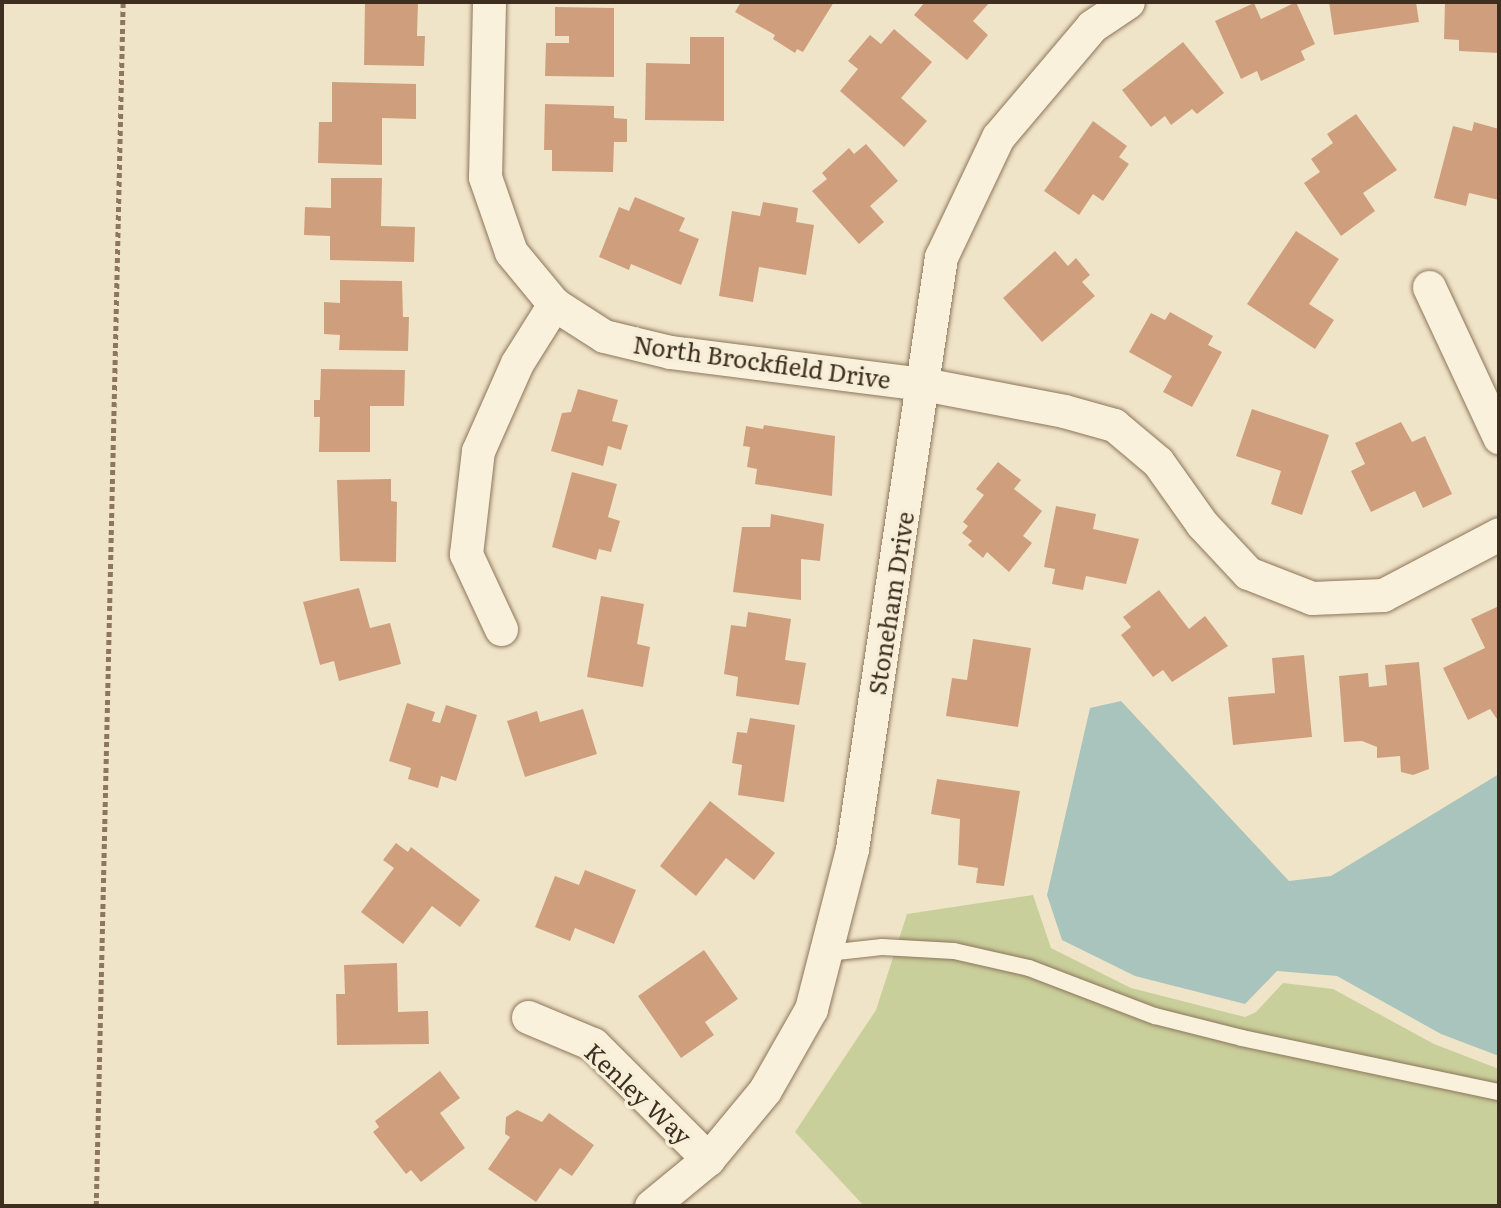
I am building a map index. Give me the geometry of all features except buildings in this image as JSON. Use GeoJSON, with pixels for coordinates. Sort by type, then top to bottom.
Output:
{"type":"FeatureCollection","features":[{"type":"Feature","properties":{"kind":"street","name":"North Brockfield Drive"},"geometry":{"type":"LineString","coordinates":[[489,2],[485,177],[511,252],[554,304],[604,336],[670,352],[923,384],[1064,411],[1114,425],[1158,463],[1202,524],[1248,573],[1311,598],[1383,595],[1499,534]]}},
{"type":"Feature","properties":{"kind":"street","name":"Stoneham Drive"},"geometry":{"type":"LineString","coordinates":[[651,1206],[708,1159],[765,1090],[811,1009],[828,953],[852,849],[942,257],[998,137],[1093,26],[1128,2]]}},
{"type":"Feature","properties":{"kind":"street"},"geometry":{"type":"LineString","coordinates":[[1429,287],[1499,437]]}},
{"type":"Feature","properties":{"kind":"street"},"geometry":{"type":"LineString","coordinates":[[501,629],[466,554],[478,452],[517,363],[554,304]]}},
{"type":"Feature","properties":{"kind":"street","name":"Kenley Way"},"geometry":{"type":"LineString","coordinates":[[528,1017],[593,1044],[708,1159]]}},
{"type":"Feature","properties":{"kind":"lane"},"geometry":{"type":"LineString","coordinates":[[828,953],[882,947],[954,951],[1029,968],[1155,1016],[1217,1032],[1499,1091]]}},
{"type":"Feature","properties":{"kind":"path"},"geometry":{"type":"LineString","coordinates":[[96,1206],[122,2]]}},
{"type":"Feature","properties":{"kind":"green space"},"geometry":{"type":"Polygon","coordinates":[[[1033,895],[1051,948],[1131,988],[1245,1017],[1256,1012],[1283,983],[1333,989],[1434,1044],[1499,1069],[1499,1206],[864,1206],[795,1132],[876,1010],[907,914],[1033,895]]]}},
{"type":"Feature","properties":{"kind":"water"},"geometry":{"type":"Polygon","coordinates":[[[1121,701],[1289,881],[1331,876],[1499,774],[1499,1056],[1441,1034],[1337,976],[1277,971],[1245,1004],[1135,976],[1062,940],[1047,895],[1090,708],[1121,701]]]}}]}
